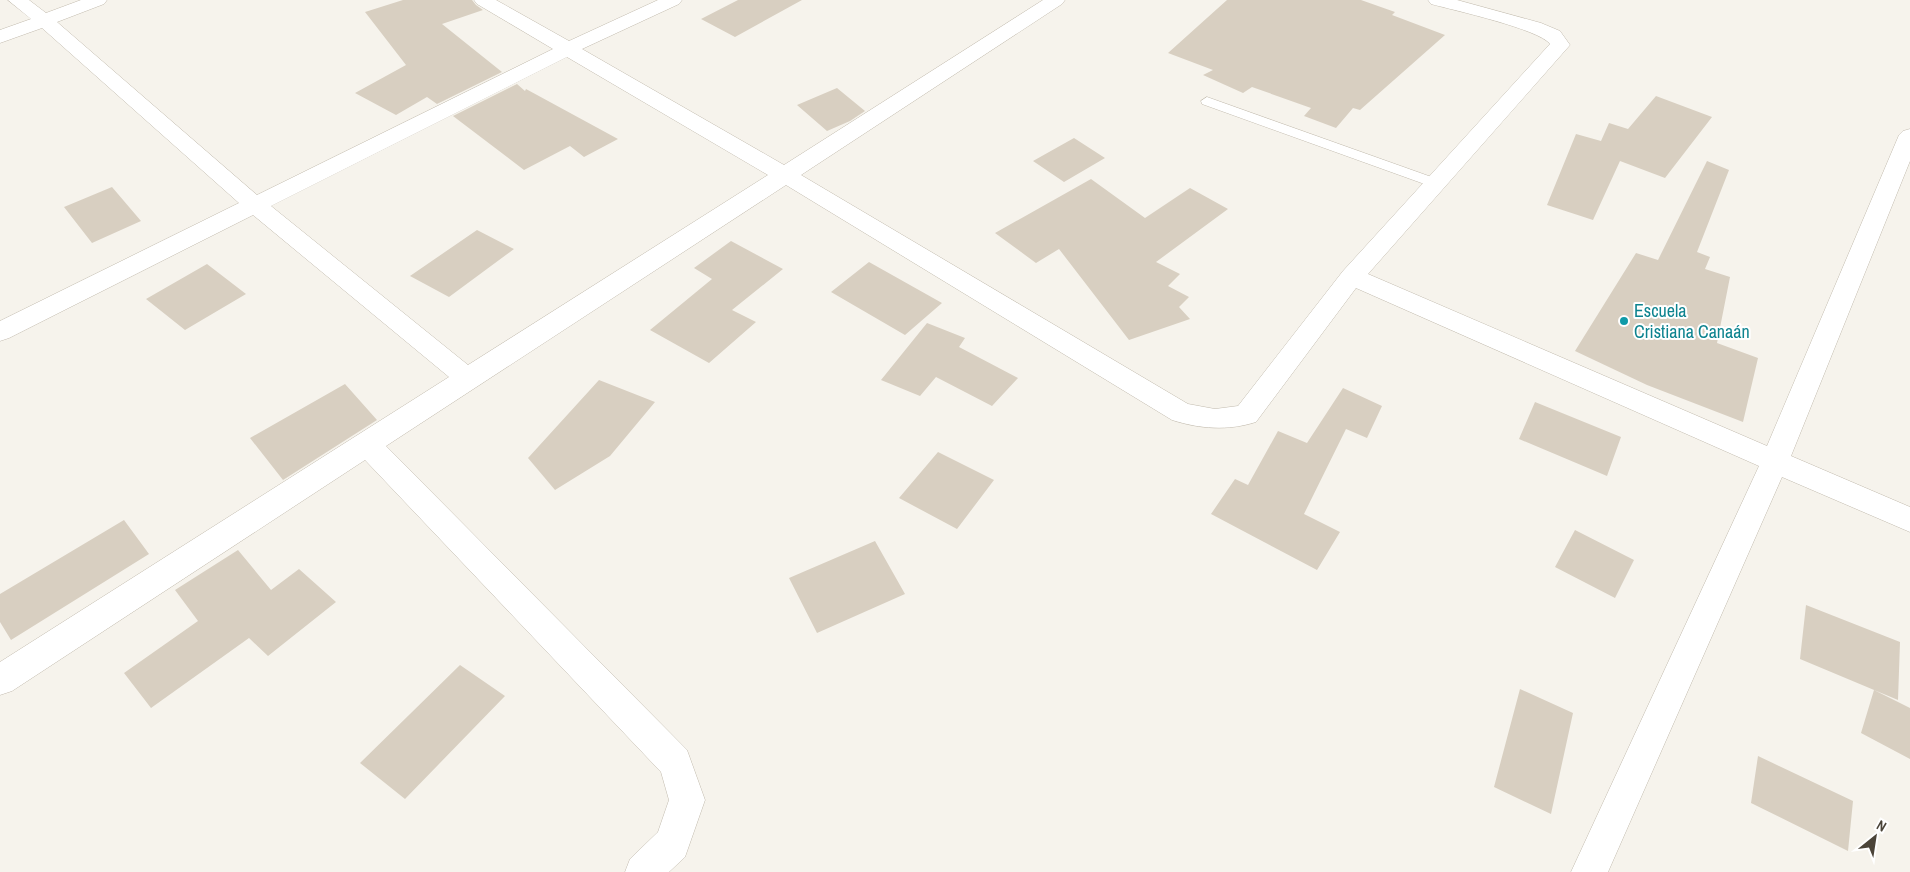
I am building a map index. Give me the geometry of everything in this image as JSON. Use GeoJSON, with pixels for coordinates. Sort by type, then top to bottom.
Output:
{"type":"FeatureCollection","features":[{"type":"Feature","properties":{"kind":"street"},"geometry":{"type":"LineString","coordinates":[[17,0],[44,20],[255,205],[468,379]]}},
{"type":"Feature","properties":{"kind":"street"},"geometry":{"type":"LineString","coordinates":[[0,37],[98,0]]}},
{"type":"Feature","properties":{"kind":"street"},"geometry":{"type":"LineString","coordinates":[[484,0],[785,174],[1182,412],[1215,420],[1246,415],[1352,277],[1434,183],[1560,45],[1553,35],[1534,27],[1437,0]]}},
{"type":"Feature","properties":{"kind":"street"},"geometry":{"type":"LineString","coordinates":[[0,332],[568,49],[673,0]]}},
{"type":"Feature","properties":{"kind":"street"},"geometry":{"type":"LineString","coordinates":[[0,680],[1056,0]]}},
{"type":"Feature","properties":{"kind":"street"},"geometry":{"type":"LineString","coordinates":[[1589,872],[1775,461],[1910,135]]}},
{"type":"Feature","properties":{"kind":"street"},"geometry":{"type":"LineString","coordinates":[[1352,277],[1910,520]]}},
{"type":"Feature","properties":{"kind":"street"},"geometry":{"type":"LineString","coordinates":[[366,444],[675,762],[687,800],[672,844],[643,872]]}},
{"type":"Feature","properties":{"kind":"lane"},"geometry":{"type":"LineString","coordinates":[[1207,102],[1434,183]]}},
{"type":"Feature","properties":{"kind":"building"},"geometry":{"type":"Polygon","coordinates":[[[403,0],[472,0],[483,10],[442,24],[502,72],[437,104],[427,97],[396,115],[355,93],[406,65],[365,12],[403,0]]]}},
{"type":"Feature","properties":{"kind":"building"},"geometry":{"type":"Polygon","coordinates":[[[738,0],[802,0],[735,37],[701,19],[738,0]]]}},
{"type":"Feature","properties":{"kind":"building"},"geometry":{"type":"Polygon","coordinates":[[[1227,0],[1361,0],[1395,12],[1392,15],[1445,35],[1360,110],[1353,108],[1336,128],[1304,116],[1311,108],[1252,87],[1243,93],[1203,75],[1213,70],[1168,53],[1227,0]]]}},
{"type":"Feature","properties":{"kind":"building"},"geometry":{"type":"Polygon","coordinates":[[[517,84],[525,91],[526,89],[618,139],[584,157],[570,146],[524,170],[453,116],[517,84]]]}},
{"type":"Feature","properties":{"kind":"building"},"geometry":{"type":"Polygon","coordinates":[[[837,88],[865,111],[850,121],[827,131],[797,105],[837,88]]]}},
{"type":"Feature","properties":{"kind":"building"},"geometry":{"type":"Polygon","coordinates":[[[1656,96],[1712,117],[1665,178],[1620,161],[1593,220],[1547,205],[1576,134],[1601,141],[1609,123],[1628,129],[1656,96]]]}},
{"type":"Feature","properties":{"kind":"building"},"geometry":{"type":"Polygon","coordinates":[[[1074,138],[1105,158],[1064,182],[1033,161],[1074,138]]]}},
{"type":"Feature","properties":{"kind":"building"},"geometry":{"type":"Polygon","coordinates":[[[1707,161],[1729,170],[1697,252],[1710,257],[1705,269],[1730,277],[1717,343],[1758,358],[1743,422],[1647,385],[1575,351],[1636,253],[1658,260],[1707,161]]]}},
{"type":"Feature","properties":{"kind":"building"},"geometry":{"type":"Polygon","coordinates":[[[1091,179],[1145,218],[1190,188],[1228,209],[1156,262],[1180,274],[1168,286],[1189,297],[1179,307],[1190,319],[1129,340],[1059,249],[1036,263],[995,233],[1091,179]]]}},
{"type":"Feature","properties":{"kind":"building"},"geometry":{"type":"Polygon","coordinates":[[[112,187],[141,221],[92,243],[64,207],[112,187]]]}},
{"type":"Feature","properties":{"kind":"building"},"geometry":{"type":"Polygon","coordinates":[[[477,230],[514,249],[449,297],[410,276],[477,230]]]}},
{"type":"Feature","properties":{"kind":"building"},"geometry":{"type":"Polygon","coordinates":[[[731,241],[783,269],[732,310],[756,322],[709,363],[650,330],[712,279],[694,268],[731,241]]]}},
{"type":"Feature","properties":{"kind":"building"},"geometry":{"type":"Polygon","coordinates":[[[869,262],[942,303],[905,335],[831,292],[869,262]]]}},
{"type":"Feature","properties":{"kind":"building"},"geometry":{"type":"Polygon","coordinates":[[[207,264],[246,294],[185,330],[146,299],[207,264]]]}},
{"type":"Feature","properties":{"kind":"building"},"geometry":{"type":"Polygon","coordinates":[[[927,323],[965,338],[959,347],[1018,378],[992,406],[936,377],[920,396],[881,380],[927,323]]]}},
{"type":"Feature","properties":{"kind":"building"},"geometry":{"type":"Polygon","coordinates":[[[599,380],[655,402],[610,456],[555,490],[528,458],[599,380]]]}},
{"type":"Feature","properties":{"kind":"building"},"geometry":{"type":"Polygon","coordinates":[[[345,384],[377,420],[283,480],[250,438],[345,384]]]}},
{"type":"Feature","properties":{"kind":"building"},"geometry":{"type":"Polygon","coordinates":[[[1343,388],[1382,406],[1367,438],[1346,429],[1304,514],[1340,532],[1317,570],[1211,514],[1235,479],[1248,485],[1278,431],[1307,443],[1343,388]]]}},
{"type":"Feature","properties":{"kind":"building"},"geometry":{"type":"Polygon","coordinates":[[[1535,402],[1621,437],[1607,476],[1519,439],[1535,402]]]}},
{"type":"Feature","properties":{"kind":"building"},"geometry":{"type":"Polygon","coordinates":[[[938,452],[994,480],[957,529],[899,498],[938,452]]]}},
{"type":"Feature","properties":{"kind":"building"},"geometry":{"type":"Polygon","coordinates":[[[124,520],[149,554],[11,640],[0,622],[0,594],[124,520]]]}},
{"type":"Feature","properties":{"kind":"building"},"geometry":{"type":"Polygon","coordinates":[[[1575,530],[1634,560],[1615,598],[1555,567],[1575,530]]]}},
{"type":"Feature","properties":{"kind":"building"},"geometry":{"type":"Polygon","coordinates":[[[875,541],[905,594],[817,633],[789,578],[875,541]]]}},
{"type":"Feature","properties":{"kind":"building"},"geometry":{"type":"Polygon","coordinates":[[[238,550],[271,590],[299,569],[336,602],[268,656],[249,638],[151,708],[124,673],[198,621],[175,590],[238,550]]]}},
{"type":"Feature","properties":{"kind":"building"},"geometry":{"type":"Polygon","coordinates":[[[1806,605],[1900,642],[1898,700],[1800,659],[1806,605]]]}},
{"type":"Feature","properties":{"kind":"building"},"geometry":{"type":"Polygon","coordinates":[[[460,665],[505,696],[405,799],[360,763],[460,665]]]}},
{"type":"Feature","properties":{"kind":"building"},"geometry":{"type":"Polygon","coordinates":[[[1520,689],[1573,713],[1551,814],[1494,787],[1520,689]]]}},
{"type":"Feature","properties":{"kind":"building"},"geometry":{"type":"Polygon","coordinates":[[[1874,690],[1910,708],[1910,759],[1861,733],[1874,690]]]}},
{"type":"Feature","properties":{"kind":"building"},"geometry":{"type":"Polygon","coordinates":[[[1758,756],[1853,801],[1848,851],[1751,803],[1758,756]]]}},
{"type":"Feature","properties":{"kind":"place","name":"Escuela Cristiana Canaán"},"geometry":{"type":"Point","coordinates":[1624,321]}}]}
